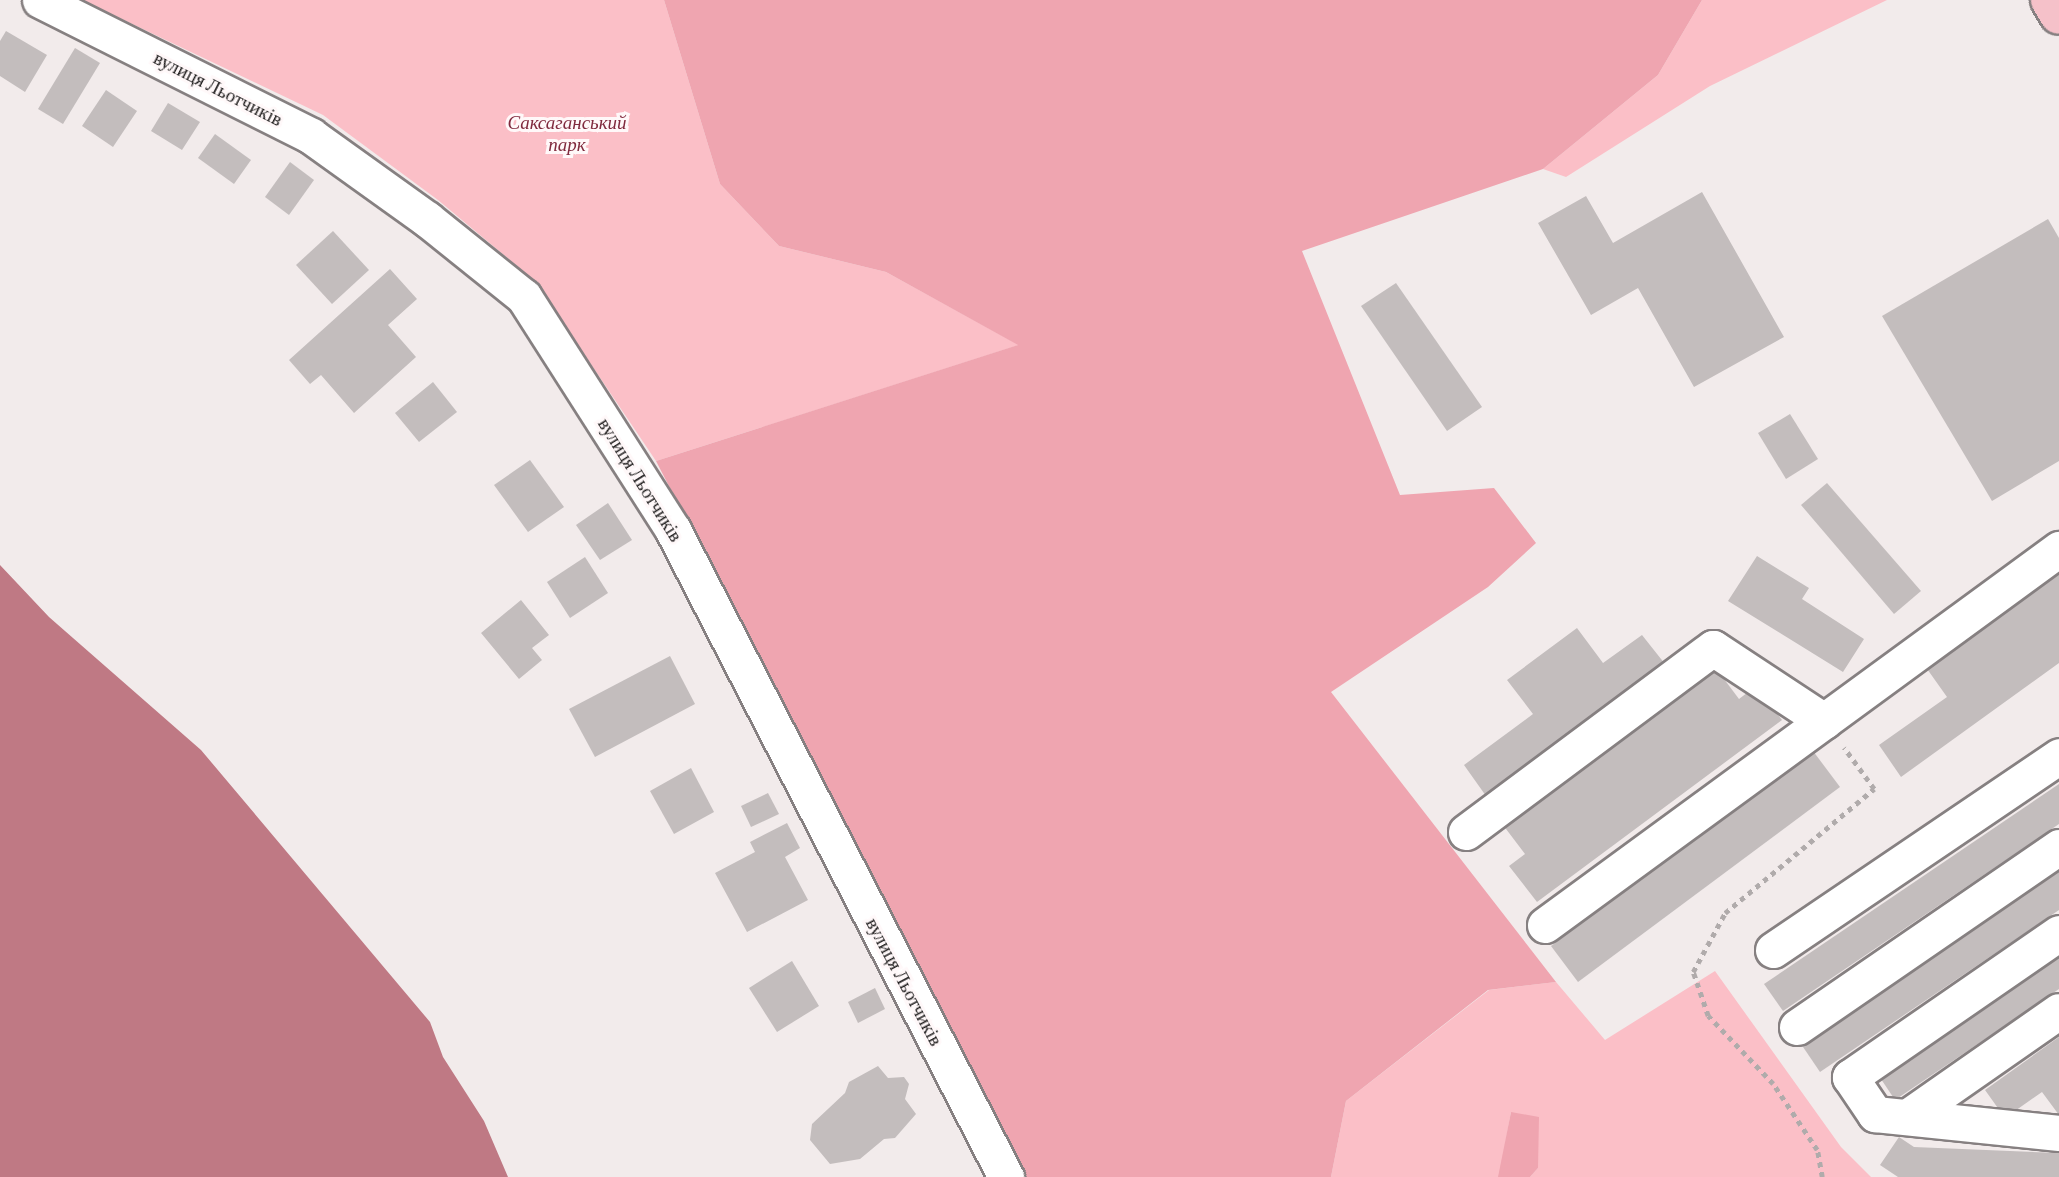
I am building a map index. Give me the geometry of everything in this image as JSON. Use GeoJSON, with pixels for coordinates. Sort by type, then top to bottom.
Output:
{"type":"FeatureCollection","features":[{"type":"Feature","properties":{"kind":"main road"},"geometry":{"type":"LineString","coordinates":[[2050,0],[2059,15]]}},
{"type":"Feature","properties":{"kind":"street","name":"вулиця Льотчиків"},"geometry":{"type":"LineString","coordinates":[[40,0],[311,136],[427,219],[524,298],[673,530],[1006,1177]]}},
{"type":"Feature","properties":{"kind":"street"},"geometry":{"type":"LineString","coordinates":[[1545,925],[2059,549]]}},
{"type":"Feature","properties":{"kind":"street"},"geometry":{"type":"LineString","coordinates":[[1466,832],[1713,648],[1824,721]]}},
{"type":"Feature","properties":{"kind":"street"},"geometry":{"type":"LineString","coordinates":[[1773,950],[2059,756]]}},
{"type":"Feature","properties":{"kind":"street"},"geometry":{"type":"LineString","coordinates":[[1797,1027],[2059,847]]}},
{"type":"Feature","properties":{"kind":"street"},"geometry":{"type":"LineString","coordinates":[[2059,933],[1850,1077],[1875,1114],[2059,1133]]}},
{"type":"Feature","properties":{"kind":"street"},"geometry":{"type":"LineString","coordinates":[[1908,1117],[2059,1011]]}},
{"type":"Feature","properties":{"kind":"green space","name":"Саксаганський парк"},"geometry":{"type":"Polygon","coordinates":[[[82,0],[664,0],[720,184],[779,246],[886,272],[1019,345],[656,461],[535,281],[438,200],[323,115],[82,0]]]}},
{"type":"Feature","properties":{"kind":"green space"},"geometry":{"type":"Polygon","coordinates":[[[1702,0],[1887,0],[1710,86],[1566,177],[1543,169],[1658,75],[1702,0]]]}},
{"type":"Feature","properties":{"kind":"green space"},"geometry":{"type":"Polygon","coordinates":[[[1715,971],[1841,1147],[1871,1177],[1530,1177],[1538,1168],[1511,1112],[1499,1177],[1331,1177],[1346,1101],[1489,990],[1556,982],[1605,1040],[1715,971]]]}},
{"type":"Feature","properties":{"kind":"shaded area"},"geometry":{"type":"Polygon","coordinates":[[[664,0],[1702,0],[1658,75],[1543,169],[1302,251],[1400,495],[1494,488],[1536,543],[1488,587],[1331,692],[1556,982],[1488,990],[1346,1101],[1331,1177],[1026,1177],[656,461],[1018,345],[886,272],[779,246],[720,184],[664,0]]]}},
{"type":"Feature","properties":{"kind":"shaded area"},"geometry":{"type":"Polygon","coordinates":[[[0,565],[49,617],[201,750],[430,1022],[443,1057],[484,1121],[508,1177],[0,1177],[0,565]]]}},
{"type":"Feature","properties":{"kind":"shaded area"},"geometry":{"type":"Polygon","coordinates":[[[1511,1112],[1539,1117],[1538,1168],[1530,1177],[1498,1177],[1511,1112]]]}},
{"type":"Feature","properties":{"kind":"building"},"geometry":{"type":"Polygon","coordinates":[[[6,31],[47,55],[25,92],[0,76],[0,41],[6,31]]]}},
{"type":"Feature","properties":{"kind":"building"},"geometry":{"type":"Polygon","coordinates":[[[75,48],[100,63],[63,124],[38,109],[75,48]]]}},
{"type":"Feature","properties":{"kind":"building"},"geometry":{"type":"Polygon","coordinates":[[[106,90],[137,111],[113,147],[82,126],[106,90]]]}},
{"type":"Feature","properties":{"kind":"building"},"geometry":{"type":"Polygon","coordinates":[[[168,103],[200,122],[182,150],[151,131],[168,103]]]}},
{"type":"Feature","properties":{"kind":"building"},"geometry":{"type":"Polygon","coordinates":[[[215,134],[251,160],[234,184],[198,158],[215,134]]]}},
{"type":"Feature","properties":{"kind":"building"},"geometry":{"type":"Polygon","coordinates":[[[290,162],[314,180],[289,215],[265,197],[290,162]]]}},
{"type":"Feature","properties":{"kind":"building"},"geometry":{"type":"Polygon","coordinates":[[[1702,192],[1784,337],[1694,387],[1638,288],[1591,315],[1538,223],[1586,196],[1613,243],[1702,192]]]}},
{"type":"Feature","properties":{"kind":"building"},"geometry":{"type":"Polygon","coordinates":[[[2048,219],[2059,238],[2059,461],[1992,501],[1882,316],[2048,219]]]}},
{"type":"Feature","properties":{"kind":"building"},"geometry":{"type":"Polygon","coordinates":[[[333,231],[369,270],[332,304],[296,265],[333,231]]]}},
{"type":"Feature","properties":{"kind":"building"},"geometry":{"type":"Polygon","coordinates":[[[390,269],[417,299],[388,325],[416,357],[354,413],[321,375],[310,384],[289,360],[390,269]]]}},
{"type":"Feature","properties":{"kind":"building"},"geometry":{"type":"Polygon","coordinates":[[[1396,283],[1482,407],[1447,431],[1361,306],[1396,283]]]}},
{"type":"Feature","properties":{"kind":"building"},"geometry":{"type":"Polygon","coordinates":[[[433,382],[457,412],[419,442],[395,413],[433,382]]]}},
{"type":"Feature","properties":{"kind":"building"},"geometry":{"type":"Polygon","coordinates":[[[1790,414],[1818,459],[1786,479],[1758,433],[1790,414]]]}},
{"type":"Feature","properties":{"kind":"building"},"geometry":{"type":"Polygon","coordinates":[[[530,460],[564,507],[528,532],[494,485],[530,460]]]}},
{"type":"Feature","properties":{"kind":"building"},"geometry":{"type":"Polygon","coordinates":[[[1827,483],[1921,591],[1894,614],[1801,505],[1827,483]]]}},
{"type":"Feature","properties":{"kind":"building"},"geometry":{"type":"Polygon","coordinates":[[[608,503],[632,540],[600,560],[576,525],[608,503]]]}},
{"type":"Feature","properties":{"kind":"building"},"geometry":{"type":"Polygon","coordinates":[[[1757,556],[1809,588],[1802,599],[1864,639],[1843,672],[1728,601],[1757,556]]]}},
{"type":"Feature","properties":{"kind":"building"},"geometry":{"type":"Polygon","coordinates":[[[585,557],[608,593],[570,618],[547,582],[585,557]]]}},
{"type":"Feature","properties":{"kind":"building"},"geometry":{"type":"Polygon","coordinates":[[[2059,570],[2059,663],[1901,777],[1879,745],[1947,697],[1925,666],[2059,570]]]}},
{"type":"Feature","properties":{"kind":"building"},"geometry":{"type":"Polygon","coordinates":[[[521,600],[549,635],[532,648],[542,660],[519,679],[481,633],[521,600]]]}},
{"type":"Feature","properties":{"kind":"building"},"geometry":{"type":"Polygon","coordinates":[[[1577,628],[1603,663],[1642,635],[1665,664],[1486,796],[1464,765],[1533,714],[1507,680],[1577,628]]]}},
{"type":"Feature","properties":{"kind":"building"},"geometry":{"type":"Polygon","coordinates":[[[670,656],[695,704],[595,757],[569,709],[670,656]]]}},
{"type":"Feature","properties":{"kind":"building"},"geometry":{"type":"Polygon","coordinates":[[[1715,667],[1739,699],[1756,686],[1782,720],[1537,902],[1509,866],[1525,854],[1503,825],[1715,667]]]}},
{"type":"Feature","properties":{"kind":"building"},"geometry":{"type":"Polygon","coordinates":[[[1813,751],[1840,787],[1578,982],[1551,946],[1813,751]]]}},
{"type":"Feature","properties":{"kind":"building"},"geometry":{"type":"Polygon","coordinates":[[[691,768],[714,812],[674,834],[650,791],[691,768]]]}},
{"type":"Feature","properties":{"kind":"building"},"geometry":{"type":"Polygon","coordinates":[[[2059,784],[2059,824],[1783,1011],[1764,984],[2059,784]]]}},
{"type":"Feature","properties":{"kind":"building"},"geometry":{"type":"Polygon","coordinates":[[[768,793],[779,814],[751,827],[741,806],[768,793]]]}},
{"type":"Feature","properties":{"kind":"building"},"geometry":{"type":"Polygon","coordinates":[[[787,823],[800,848],[785,857],[808,900],[747,932],[715,873],[755,852],[750,842],[787,823]]]}},
{"type":"Feature","properties":{"kind":"building"},"geometry":{"type":"Polygon","coordinates":[[[2059,869],[2059,910],[1820,1072],[1801,1044],[2059,869]]]}},
{"type":"Feature","properties":{"kind":"building"},"geometry":{"type":"Polygon","coordinates":[[[2059,950],[2059,989],[1895,1100],[1877,1073],[2059,950]]]}},
{"type":"Feature","properties":{"kind":"building"},"geometry":{"type":"Polygon","coordinates":[[[792,961],[819,1006],[777,1032],[749,988],[792,961]]]}},
{"type":"Feature","properties":{"kind":"building"},"geometry":{"type":"Polygon","coordinates":[[[875,988],[885,1009],[858,1023],[848,1002],[875,988]]]}},
{"type":"Feature","properties":{"kind":"building"},"geometry":{"type":"Polygon","coordinates":[[[2059,1037],[2059,1115],[2042,1092],[2005,1118],[1985,1090],[2059,1037]]]}},
{"type":"Feature","properties":{"kind":"building"},"geometry":{"type":"Polygon","coordinates":[[[878,1066],[888,1078],[904,1077],[909,1084],[905,1099],[916,1114],[895,1138],[884,1139],[860,1159],[830,1164],[810,1140],[812,1124],[845,1093],[849,1082],[878,1066]]]}},
{"type":"Feature","properties":{"kind":"building"},"geometry":{"type":"Polygon","coordinates":[[[1899,1137],[1914,1147],[2059,1153],[2059,1177],[1898,1177],[1880,1165],[1899,1137]]]}}]}
